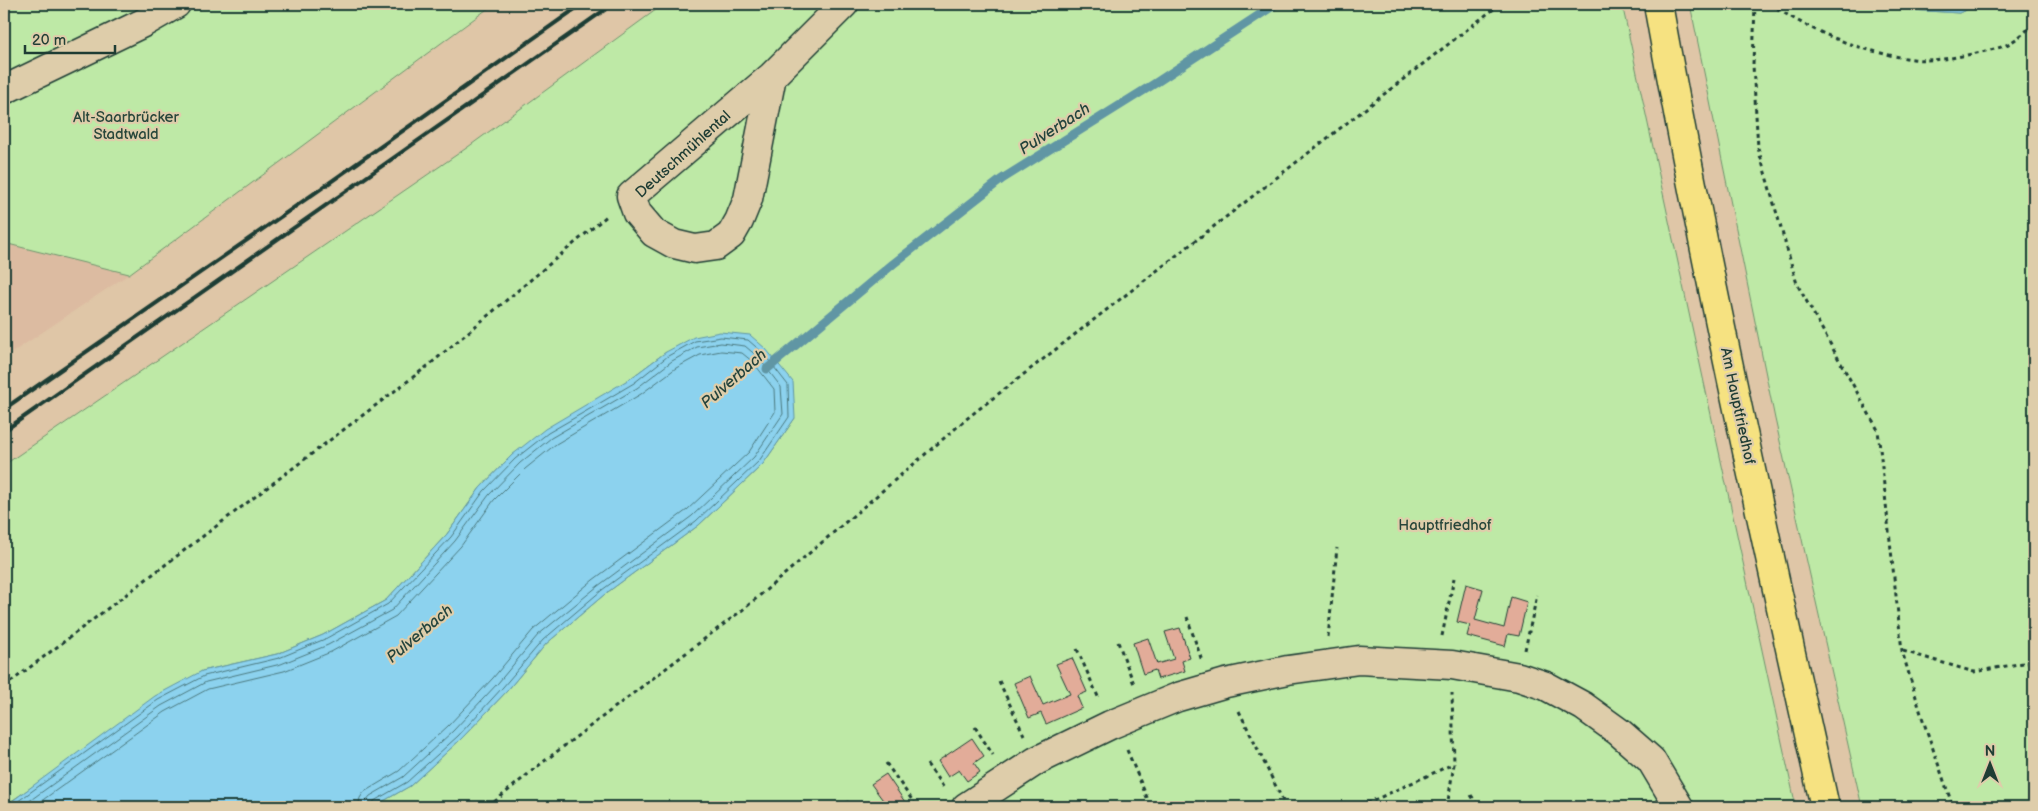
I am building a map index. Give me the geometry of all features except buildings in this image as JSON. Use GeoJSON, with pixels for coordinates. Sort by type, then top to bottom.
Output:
{"type":"FeatureCollection","features":[{"type":"Feature","properties":{"kind":"main road","name":"Am Hauptfriedhof"},"geometry":{"type":"LineString","coordinates":[[1658,4],[1675,102],[1760,511],[1825,807]]}},
{"type":"Feature","properties":{"kind":"lane"},"geometry":{"type":"LineString","coordinates":[[4,90],[143,23],[176,4]]}},
{"type":"Feature","properties":{"kind":"lane","name":"Deutschmühlental"},"geometry":{"type":"LineString","coordinates":[[772,76],[748,199],[731,235],[716,246],[695,249],[674,244],[654,234],[637,213],[631,196],[772,76],[844,4]]}},
{"type":"Feature","properties":{"kind":"lane"},"geometry":{"type":"LineString","coordinates":[[957,800],[1144,710],[1219,685],[1288,670],[1359,660],[1444,664],[1519,677],[1546,686],[1583,706],[1619,732],[1651,760],[1679,807]]}},
{"type":"Feature","properties":{"kind":"path"},"geometry":{"type":"LineString","coordinates":[[488,807],[538,766],[745,608],[970,416],[1500,4]]}},
{"type":"Feature","properties":{"kind":"path"},"geometry":{"type":"LineString","coordinates":[[1755,4],[1753,65],[1758,148],[1797,284],[1878,430],[1902,651],[1953,807]]}},
{"type":"Feature","properties":{"kind":"path"},"geometry":{"type":"LineString","coordinates":[[1771,4],[1791,18],[1826,34],[1875,51],[1914,59],[1961,57],[1986,51],[2012,42],[2034,24]]}},
{"type":"Feature","properties":{"kind":"path"},"geometry":{"type":"LineString","coordinates":[[4,687],[429,365],[631,196]]}},
{"type":"Feature","properties":{"kind":"path"},"geometry":{"type":"LineString","coordinates":[[1325,665],[1337,548]]}},
{"type":"Feature","properties":{"kind":"path"},"geometry":{"type":"LineString","coordinates":[[1447,807],[1454,764],[1444,664],[1454,578]]}},
{"type":"Feature","properties":{"kind":"path"},"geometry":{"type":"LineString","coordinates":[[1519,677],[1538,595]]}},
{"type":"Feature","properties":{"kind":"path"},"geometry":{"type":"LineString","coordinates":[[1186,617],[1219,685],[1286,807]]}},
{"type":"Feature","properties":{"kind":"path"},"geometry":{"type":"LineString","coordinates":[[1118,642],[1144,710]]}},
{"type":"Feature","properties":{"kind":"path"},"geometry":{"type":"LineString","coordinates":[[1077,649],[1151,807]]}},
{"type":"Feature","properties":{"kind":"path"},"geometry":{"type":"LineString","coordinates":[[1902,651],[1974,672],[2034,661]]}},
{"type":"Feature","properties":{"kind":"path"},"geometry":{"type":"LineString","coordinates":[[999,680],[1036,761]]}},
{"type":"Feature","properties":{"kind":"path"},"geometry":{"type":"LineString","coordinates":[[886,763],[918,807]]}},
{"type":"Feature","properties":{"kind":"path"},"geometry":{"type":"LineString","coordinates":[[927,764],[957,800]]}},
{"type":"Feature","properties":{"kind":"path"},"geometry":{"type":"LineString","coordinates":[[1359,807],[1454,764]]}},
{"type":"Feature","properties":{"kind":"path"},"geometry":{"type":"LineString","coordinates":[[1471,795],[1479,807]]}},
{"type":"Feature","properties":{"kind":"shaded area"},"geometry":{"type":"Polygon","coordinates":[[[4,243],[129,274],[4,358],[4,243]]]}},
{"type":"Feature","properties":{"kind":"green space","name":"Alt-Saarbrücker Stadtwald"},"geometry":{"type":"Polygon","coordinates":[[[4,4],[494,4],[129,274],[4,243],[4,4]]]}},
{"type":"Feature","properties":{"kind":"green space","name":"Hauptfriedhof"},"geometry":{"type":"Polygon","coordinates":[[[664,4],[1622,4],[1796,807],[373,807],[410,786],[461,739],[507,691],[546,644],[605,594],[699,525],[763,464],[795,418],[666,352],[631,378],[512,455],[480,488],[447,534],[386,600],[323,635],[277,654],[202,671],[4,806],[4,465],[468,147],[664,4]]]}},
{"type":"Feature","properties":{"kind":"green space"},"geometry":{"type":"Polygon","coordinates":[[[1690,4],[1894,4],[1911,10],[1959,13],[1979,4],[2034,4],[2034,807],[1862,807],[1775,419],[1690,4]]]}},
{"type":"Feature","properties":{"kind":"water"},"geometry":{"type":"Polygon","coordinates":[[[1894,4],[1979,4],[1959,13],[1911,10],[1894,4]]]}},
{"type":"Feature","properties":{"kind":"water"},"geometry":{"type":"Polygon","coordinates":[[[720,332],[750,335],[766,349],[793,382],[795,418],[763,464],[699,525],[605,594],[546,644],[507,691],[461,739],[410,786],[373,807],[4,807],[155,696],[202,671],[277,654],[323,635],[386,600],[447,534],[480,488],[512,455],[545,429],[631,378],[666,352],[694,337],[720,332]]]}},
{"type":"Feature","properties":{"kind":"waterway","name":"Pulverbach"},"geometry":{"type":"LineString","coordinates":[[767,369],[893,264],[1002,179],[1154,84],[1276,4]]}},
{"type":"Feature","properties":{"kind":"railway"},"geometry":{"type":"LineString","coordinates":[[4,409],[582,4]]}},
{"type":"Feature","properties":{"kind":"railway"},"geometry":{"type":"LineString","coordinates":[[4,431],[613,4]]}}]}
